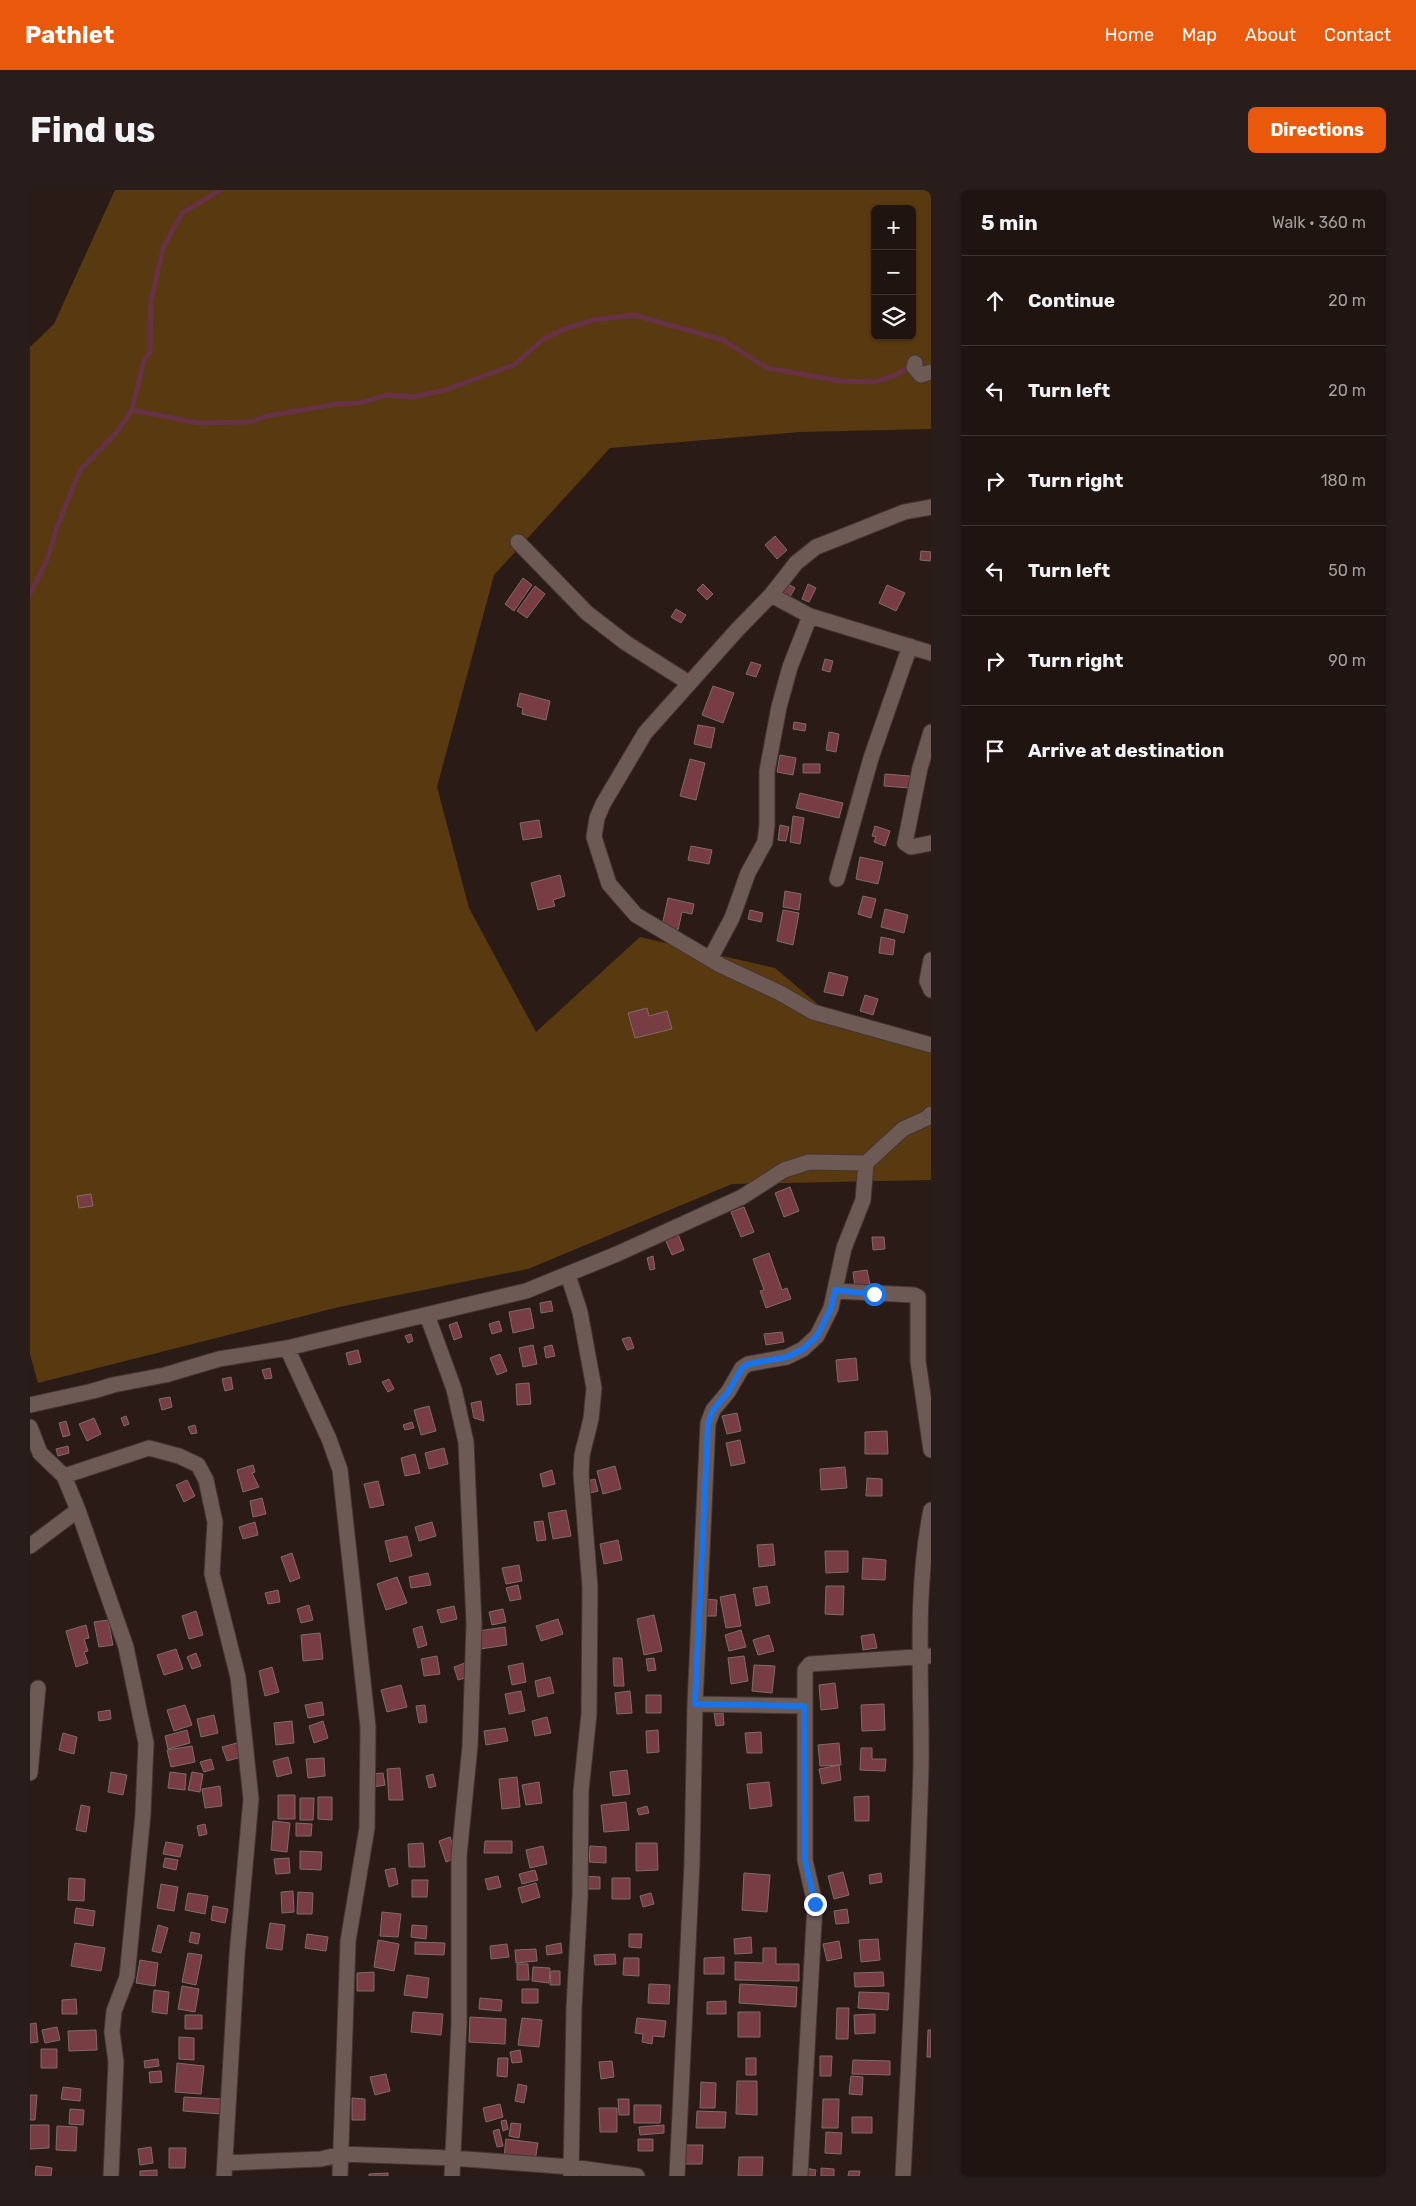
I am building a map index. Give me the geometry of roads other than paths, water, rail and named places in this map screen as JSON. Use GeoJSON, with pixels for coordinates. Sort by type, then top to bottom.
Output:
{"type":"FeatureCollection","features":[{"type":"Feature","properties":{"kind":"street"},"geometry":{"type":"LineString","coordinates":[[915,363],[914,367],[921,375],[931,372]]}},
{"type":"Feature","properties":{"kind":"street"},"geometry":{"type":"LineString","coordinates":[[931,507],[904,512],[816,547],[796,563],[771,595],[645,733],[628,758],[597,818],[594,837],[607,878],[619,896],[636,915],[710,959],[813,1012],[931,1045]]}},
{"type":"Feature","properties":{"kind":"street"},"geometry":{"type":"LineString","coordinates":[[518,542],[587,613],[626,643],[689,683]]}},
{"type":"Feature","properties":{"kind":"street"},"geometry":{"type":"LineString","coordinates":[[771,595],[810,616],[931,653]]}},
{"type":"Feature","properties":{"kind":"street"},"geometry":{"type":"LineString","coordinates":[[710,959],[732,918],[748,873],[764,842],[768,825],[767,771],[779,707],[790,667],[810,616]]}},
{"type":"Feature","properties":{"kind":"street"},"geometry":{"type":"LineString","coordinates":[[837,879],[871,758],[910,646]]}},
{"type":"Feature","properties":{"kind":"street"},"geometry":{"type":"LineString","coordinates":[[931,732],[920,768],[906,843],[911,847],[931,844]]}},
{"type":"Feature","properties":{"kind":"street"},"geometry":{"type":"LineString","coordinates":[[931,960],[927,981],[931,990]]}},
{"type":"Feature","properties":{"kind":"street"},"geometry":{"type":"LineString","coordinates":[[678,2176],[692,1863],[695,1704],[708,1423],[713,1410],[728,1392],[742,1368],[748,1364],[787,1357],[803,1349],[817,1336],[831,1308],[844,1248],[863,1200],[866,1163],[903,1129],[927,1118],[931,1114]]}},
{"type":"Feature","properties":{"kind":"street"},"geometry":{"type":"LineString","coordinates":[[30,1406],[113,1385],[165,1375],[219,1358],[287,1348],[526,1290],[568,1275],[742,1197],[784,1170],[809,1162],[866,1163]]}},
{"type":"Feature","properties":{"kind":"street"},"geometry":{"type":"LineString","coordinates":[[568,1275],[580,1312],[594,1388],[591,1419],[582,1456],[581,1474],[590,1587],[589,1714],[581,1791],[580,1896],[574,2008],[571,2171]]}},
{"type":"Feature","properties":{"kind":"street"},"geometry":{"type":"LineString","coordinates":[[835,1290],[914,1295],[918,1297],[918,1361],[931,1450]]}},
{"type":"Feature","properties":{"kind":"street"},"geometry":{"type":"LineString","coordinates":[[427,1315],[454,1389],[466,1442],[474,1624],[470,1746],[459,1856],[459,2023],[452,2176]]}},
{"type":"Feature","properties":{"kind":"street"},"geometry":{"type":"LineString","coordinates":[[287,1348],[329,1439],[340,1470],[368,1727],[367,1828],[348,1941],[340,2176]]}},
{"type":"Feature","properties":{"kind":"street"},"geometry":{"type":"LineString","coordinates":[[30,1427],[40,1453],[64,1476],[78,1510],[126,1647],[146,1744],[143,1814],[127,1977],[114,2011],[112,2032],[116,2062],[111,2176]]}},
{"type":"Feature","properties":{"kind":"street"},"geometry":{"type":"LineString","coordinates":[[64,1476],[149,1448],[180,1456],[198,1465],[206,1480],[215,1522],[212,1574],[238,1677],[251,1799],[237,1955],[225,2170],[322,2159],[341,2154],[452,2158],[637,2176]]}},
{"type":"Feature","properties":{"kind":"street"},"geometry":{"type":"LineString","coordinates":[[30,1546],[78,1510]]}},
{"type":"Feature","properties":{"kind":"street"},"geometry":{"type":"LineString","coordinates":[[903,2176],[917,1912],[925,1657],[924,1553],[931,1510]]}},
{"type":"Feature","properties":{"kind":"street"},"geometry":{"type":"LineString","coordinates":[[800,2176],[815,1904],[805,1860],[805,1670],[810,1664],[925,1657]]}},
{"type":"Feature","properties":{"kind":"street"},"geometry":{"type":"LineString","coordinates":[[30,1773],[38,1688]]}},
{"type":"Feature","properties":{"kind":"street"},"geometry":{"type":"LineString","coordinates":[[695,1704],[804,1706]]}},
{"type":"Feature","properties":{"kind":"waterway"},"geometry":{"type":"LineString","coordinates":[[30,594],[47,560],[57,527],[80,470],[116,433],[132,410],[144,361],[150,352],[151,301],[163,248],[182,213],[221,190]]}},
{"type":"Feature","properties":{"kind":"waterway"},"geometry":{"type":"LineString","coordinates":[[132,410],[198,423],[250,422],[267,416],[336,404],[360,403],[387,395],[413,397],[445,390],[514,365],[542,340],[564,329],[594,320],[634,315],[723,340],[767,368],[840,381],[874,382],[896,375],[911,365]]}}]}
